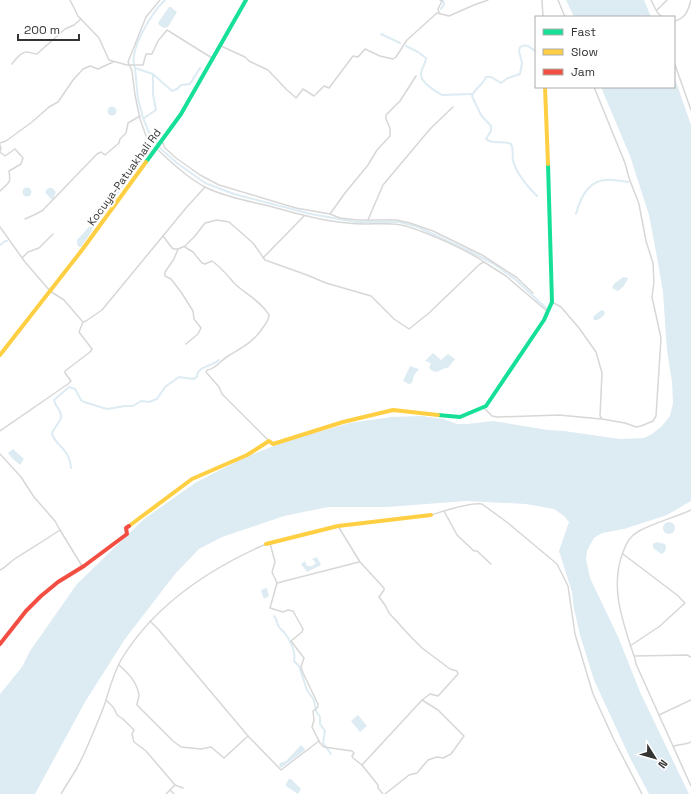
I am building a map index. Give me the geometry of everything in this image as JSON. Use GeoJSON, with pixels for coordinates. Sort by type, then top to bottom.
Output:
{"type":"FeatureCollection","features":[{"type":"Feature","properties":{"kind":"street"},"geometry":{"type":"LineString","coordinates":[[70,0],[81,19],[99,38],[109,60],[132,66],[144,63],[146,54],[152,54],[158,42],[167,30],[213,58]]}},
{"type":"Feature","properties":{"kind":"street"},"geometry":{"type":"LineString","coordinates":[[149,139],[145,135],[135,95],[132,66],[128,62],[146,17],[160,0]]}},
{"type":"Feature","properties":{"kind":"street","name":"Kocuya-Patuakhali Rd"},"geometry":{"type":"LineString","coordinates":[[0,354],[82,250],[181,114],[246,0]]}},
{"type":"Feature","properties":{"kind":"street"},"geometry":{"type":"LineString","coordinates":[[439,13],[438,9],[442,1],[440,0]]}},
{"type":"Feature","properties":{"kind":"street"},"geometry":{"type":"LineString","coordinates":[[439,13],[448,17],[488,0]]}},
{"type":"Feature","properties":{"kind":"street"},"geometry":{"type":"LineString","coordinates":[[542,0],[543,16]]}},
{"type":"Feature","properties":{"kind":"street"},"geometry":{"type":"LineString","coordinates":[[558,0],[565,16]]}},
{"type":"Feature","properties":{"kind":"street"},"geometry":{"type":"LineString","coordinates":[[651,0],[661,16]]}},
{"type":"Feature","properties":{"kind":"street"},"geometry":{"type":"LineString","coordinates":[[657,11],[667,0]]}},
{"type":"Feature","properties":{"kind":"street"},"geometry":{"type":"LineString","coordinates":[[675,21],[684,17],[691,0]]}},
{"type":"Feature","properties":{"kind":"street"},"geometry":{"type":"LineString","coordinates":[[221,46],[268,70],[296,98],[303,89],[315,95],[324,86],[329,88],[353,56],[358,57],[365,49],[380,56],[393,59],[407,40],[439,13]]}},
{"type":"Feature","properties":{"kind":"street"},"geometry":{"type":"LineString","coordinates":[[12,64],[24,52],[36,54],[65,29],[74,25],[81,19]]}},
{"type":"Feature","properties":{"kind":"street"},"geometry":{"type":"LineString","coordinates":[[0,191],[9,182],[9,171],[21,164],[23,158],[15,149],[5,156],[2,155],[0,152],[0,144],[32,122],[49,107],[58,102],[73,80],[83,69],[90,66],[98,69],[113,62]]}},
{"type":"Feature","properties":{"kind":"street"},"geometry":{"type":"LineString","coordinates":[[675,65],[691,110]]}},
{"type":"Feature","properties":{"kind":"street"},"geometry":{"type":"LineString","coordinates":[[330,214],[368,165],[377,150],[390,136],[390,128],[386,115],[400,100],[416,76]]}},
{"type":"Feature","properties":{"kind":"street"},"geometry":{"type":"LineString","coordinates":[[185,246],[196,255],[202,263],[205,264],[212,261],[218,265],[234,283],[261,306],[269,317],[261,331],[250,343],[227,356],[215,367],[207,370],[206,372],[219,387],[222,394],[273,444],[343,422],[393,410],[460,417],[483,408],[490,401],[500,386],[548,312],[552,302],[545,88]]}},
{"type":"Feature","properties":{"kind":"street"},"geometry":{"type":"LineString","coordinates":[[483,408],[492,416],[497,417],[559,415],[625,422],[636,427],[655,419],[661,338],[652,297],[654,282],[653,263],[646,241],[639,204],[621,150],[594,88]]}},
{"type":"Feature","properties":{"kind":"street"},"geometry":{"type":"LineString","coordinates":[[368,220],[385,183],[430,129],[453,107]]}},
{"type":"Feature","properties":{"kind":"street"},"geometry":{"type":"LineString","coordinates":[[25,219],[42,210],[97,154],[100,152],[105,155],[108,153],[119,143],[120,139],[126,133],[128,123],[140,116]]}},
{"type":"Feature","properties":{"kind":"street"},"geometry":{"type":"LineString","coordinates":[[162,141],[165,148],[176,158],[200,175],[219,185],[296,208],[330,214],[351,220],[404,221],[433,231],[496,263],[516,277],[533,293]]}},
{"type":"Feature","properties":{"kind":"street"},"geometry":{"type":"LineString","coordinates":[[157,147],[184,173],[206,187],[231,197],[304,216],[348,223],[394,224],[407,226],[434,237],[476,256],[506,276],[548,312]]}},
{"type":"Feature","properties":{"kind":"street"},"geometry":{"type":"LineString","coordinates":[[0,432],[40,405],[71,381],[65,371],[92,349],[79,332],[83,322],[102,310],[206,187]]}},
{"type":"Feature","properties":{"kind":"street"},"geometry":{"type":"LineString","coordinates":[[263,258],[304,216]]}},
{"type":"Feature","properties":{"kind":"street"},"geometry":{"type":"LineString","coordinates":[[163,236],[172,248],[178,249],[185,246],[205,224],[217,220],[229,222],[253,243],[265,260],[326,283],[370,296],[394,319],[409,329],[484,262]]}},
{"type":"Feature","properties":{"kind":"street"},"geometry":{"type":"LineString","coordinates":[[0,227],[22,258],[50,291],[64,300],[83,322]]}},
{"type":"Feature","properties":{"kind":"street"},"geometry":{"type":"LineString","coordinates":[[22,258],[28,252],[39,248],[53,234]]}},
{"type":"Feature","properties":{"kind":"street"},"geometry":{"type":"LineString","coordinates":[[178,249],[174,259],[165,273],[165,276],[171,279],[184,297],[194,314],[194,319],[201,328],[198,334],[186,344]]}},
{"type":"Feature","properties":{"kind":"street"},"geometry":{"type":"LineString","coordinates":[[552,302],[561,307],[579,328],[596,352],[602,373],[600,416],[602,419]]}},
{"type":"Feature","properties":{"kind":"street"},"geometry":{"type":"LineString","coordinates":[[0,644],[26,611],[41,596],[58,582],[84,566],[127,534],[126,528],[192,479],[247,455],[269,441]]}},
{"type":"Feature","properties":{"kind":"street"},"geometry":{"type":"LineString","coordinates":[[0,454],[21,477],[34,497],[56,521],[82,566]]}},
{"type":"Feature","properties":{"kind":"street"},"geometry":{"type":"LineString","coordinates":[[61,794],[78,768],[119,665],[134,641],[150,621],[193,584],[228,562],[268,543],[338,526],[431,515],[482,504],[508,523],[557,564],[568,586],[572,605],[575,634],[593,694],[614,740],[642,794]]}},
{"type":"Feature","properties":{"kind":"street"},"geometry":{"type":"LineString","coordinates":[[691,510],[639,531],[629,539],[619,563],[616,589],[620,610],[639,672],[691,786]]}},
{"type":"Feature","properties":{"kind":"street"},"geometry":{"type":"LineString","coordinates":[[444,511],[457,535],[491,564]]}},
{"type":"Feature","properties":{"kind":"street"},"geometry":{"type":"LineString","coordinates":[[338,526],[360,562],[384,588],[379,597],[389,613],[422,648],[450,669],[457,671],[458,674],[438,696],[430,694],[422,700],[362,765]]}},
{"type":"Feature","properties":{"kind":"street"},"geometry":{"type":"LineString","coordinates":[[0,570],[14,559],[60,530]]}},
{"type":"Feature","properties":{"kind":"street"},"geometry":{"type":"LineString","coordinates":[[268,543],[275,562],[272,572],[278,583],[270,608],[283,612],[288,610],[293,611],[302,628],[302,632],[291,641],[304,658],[301,666],[318,704],[318,707],[313,710],[312,727],[319,741],[324,747],[352,751],[354,753],[352,756],[353,758],[362,765],[384,794],[409,774],[417,773],[428,760],[437,757],[443,758],[451,754],[464,736],[438,710],[422,700]]}},
{"type":"Feature","properties":{"kind":"street"},"geometry":{"type":"LineString","coordinates":[[623,554],[677,595],[685,603],[660,626],[630,646]]}},
{"type":"Feature","properties":{"kind":"street"},"geometry":{"type":"LineString","coordinates":[[278,583],[360,562]]}},
{"type":"Feature","properties":{"kind":"street"},"geometry":{"type":"LineString","coordinates":[[150,621],[248,736],[281,770],[283,770],[319,741]]}},
{"type":"Feature","properties":{"kind":"street"},"geometry":{"type":"LineString","coordinates":[[635,656],[687,655],[691,657]]}},
{"type":"Feature","properties":{"kind":"street"},"geometry":{"type":"LineString","coordinates":[[119,665],[128,673],[136,684],[139,696],[137,705],[181,747],[204,749],[211,747],[224,758],[248,736]]}},
{"type":"Feature","properties":{"kind":"street"},"geometry":{"type":"LineString","coordinates":[[106,700],[114,708],[117,715],[134,730],[132,734],[134,742],[146,751],[175,785],[183,788]]}},
{"type":"Feature","properties":{"kind":"street"},"geometry":{"type":"LineString","coordinates":[[659,715],[691,700]]}},
{"type":"Feature","properties":{"kind":"street"},"geometry":{"type":"LineString","coordinates":[[674,746],[691,742]]}},
{"type":"Feature","properties":{"kind":"street"},"geometry":{"type":"LineString","coordinates":[[166,794],[175,785]]}},
{"type":"Feature","properties":{"kind":"street"},"geometry":{"type":"LineString","coordinates":[[170,790],[174,794]]}},
{"type":"Feature","properties":{"kind":"shaded area"},"geometry":{"type":"Polygon","coordinates":[[[566,0],[644,0],[651,16],[574,16],[566,0]]]}},
{"type":"Feature","properties":{"kind":"shaded area"},"geometry":{"type":"Polygon","coordinates":[[[169,7],[177,12],[168,27],[164,28],[158,23],[169,7]]]}},
{"type":"Feature","properties":{"kind":"shaded area"},"geometry":{"type":"Polygon","coordinates":[[[675,79],[691,125],[691,501],[667,515],[624,529],[602,533],[594,538],[587,551],[586,559],[590,578],[619,639],[640,692],[689,794],[649,794],[630,758],[594,680],[580,635],[572,592],[559,551],[569,522],[564,516],[554,509],[526,504],[466,501],[387,507],[328,507],[284,516],[222,537],[199,549],[175,574],[125,639],[85,702],[35,794],[0,794],[0,694],[22,667],[30,651],[77,584],[144,519],[195,483],[243,458],[289,440],[350,423],[391,417],[421,416],[443,419],[457,424],[493,421],[620,439],[644,438],[662,426],[670,416],[673,403],[672,382],[667,351],[663,292],[649,215],[630,156],[601,88],[675,88],[675,79]]]}},
{"type":"Feature","properties":{"kind":"shaded area"},"geometry":{"type":"Polygon","coordinates":[[[112,106],[117,111],[112,116],[107,111],[112,106]]]}},
{"type":"Feature","properties":{"kind":"shaded area"},"geometry":{"type":"Polygon","coordinates":[[[124,180],[126,183],[118,194],[115,191],[124,180]]]}},
{"type":"Feature","properties":{"kind":"shaded area"},"geometry":{"type":"Polygon","coordinates":[[[27,187],[32,192],[27,197],[22,192],[27,187]]]}},
{"type":"Feature","properties":{"kind":"shaded area"},"geometry":{"type":"Polygon","coordinates":[[[48,188],[52,188],[56,192],[53,199],[51,199],[45,192],[48,188]]]}},
{"type":"Feature","properties":{"kind":"shaded area"},"geometry":{"type":"Polygon","coordinates":[[[89,227],[92,227],[92,231],[81,247],[79,247],[77,240],[89,227]]]}},
{"type":"Feature","properties":{"kind":"shaded area"},"geometry":{"type":"Polygon","coordinates":[[[623,277],[628,279],[623,287],[618,291],[612,288],[614,284],[623,277]]]}},
{"type":"Feature","properties":{"kind":"shaded area"},"geometry":{"type":"Polygon","coordinates":[[[603,310],[605,313],[603,316],[594,320],[593,317],[603,310]]]}},
{"type":"Feature","properties":{"kind":"shaded area"},"geometry":{"type":"Polygon","coordinates":[[[433,353],[441,360],[448,354],[455,359],[448,368],[435,372],[429,368],[431,363],[425,361],[433,353]]]}},
{"type":"Feature","properties":{"kind":"shaded area"},"geometry":{"type":"Polygon","coordinates":[[[410,366],[419,369],[414,375],[412,383],[409,384],[403,381],[410,366]]]}},
{"type":"Feature","properties":{"kind":"shaded area"},"geometry":{"type":"Polygon","coordinates":[[[13,449],[24,459],[20,465],[8,453],[13,449]]]}},
{"type":"Feature","properties":{"kind":"shaded area"},"geometry":{"type":"Polygon","coordinates":[[[669,522],[673,524],[675,528],[673,532],[669,534],[665,532],[663,528],[665,524],[669,522]]]}},
{"type":"Feature","properties":{"kind":"shaded area"},"geometry":{"type":"Polygon","coordinates":[[[657,542],[666,545],[666,549],[662,554],[653,548],[653,544],[657,542]]]}},
{"type":"Feature","properties":{"kind":"shaded area"},"geometry":{"type":"Polygon","coordinates":[[[317,557],[321,565],[307,572],[301,564],[305,561],[307,566],[312,566],[316,563],[312,559],[317,557]]]}},
{"type":"Feature","properties":{"kind":"shaded area"},"geometry":{"type":"Polygon","coordinates":[[[267,588],[269,596],[264,599],[261,591],[267,588]]]}},
{"type":"Feature","properties":{"kind":"shaded area"},"geometry":{"type":"Polygon","coordinates":[[[358,715],[367,726],[360,732],[351,721],[358,715]]]}},
{"type":"Feature","properties":{"kind":"shaded area"},"geometry":{"type":"Polygon","coordinates":[[[301,745],[305,749],[304,751],[281,768],[279,766],[280,763],[286,761],[301,745]]]}},
{"type":"Feature","properties":{"kind":"shaded area"},"geometry":{"type":"Polygon","coordinates":[[[289,779],[291,779],[301,789],[298,794],[286,786],[289,779]]]}},
{"type":"Feature","properties":{"kind":"waterway"},"geometry":{"type":"LineString","coordinates":[[165,0],[154,13],[142,32],[135,52],[134,61],[138,99],[143,118],[150,135],[162,150],[177,163],[205,183],[234,194],[311,214],[356,222],[399,222],[418,227],[494,264],[516,280],[547,309]]}},
{"type":"Feature","properties":{"kind":"waterway"},"geometry":{"type":"LineString","coordinates":[[441,9],[444,4],[443,0]]}},
{"type":"Feature","properties":{"kind":"waterway"},"geometry":{"type":"LineString","coordinates":[[381,34],[400,43]]}},
{"type":"Feature","properties":{"kind":"waterway"},"geometry":{"type":"LineString","coordinates":[[406,46],[426,58],[421,72],[421,77],[432,89],[442,95],[472,94]]}},
{"type":"Feature","properties":{"kind":"waterway"},"geometry":{"type":"LineString","coordinates":[[535,51],[527,46],[520,47],[519,51],[522,63],[520,74],[508,78],[501,83],[491,77],[486,77],[472,96],[481,115],[491,126],[491,131],[486,139],[491,142],[505,142],[511,144],[513,160],[517,170],[526,184],[537,196]]}},
{"type":"Feature","properties":{"kind":"waterway"},"geometry":{"type":"LineString","coordinates":[[135,68],[153,74],[172,91],[181,85],[190,84],[200,68]]}},
{"type":"Feature","properties":{"kind":"waterway"},"geometry":{"type":"LineString","coordinates":[[144,118],[156,110],[153,94],[153,74]]}},
{"type":"Feature","properties":{"kind":"waterway"},"geometry":{"type":"LineString","coordinates":[[576,214],[580,201],[592,185],[604,180],[628,182]]}},
{"type":"Feature","properties":{"kind":"waterway"},"geometry":{"type":"LineString","coordinates":[[0,245],[7,241]]}},
{"type":"Feature","properties":{"kind":"waterway"},"geometry":{"type":"LineString","coordinates":[[71,468],[70,461],[65,451],[53,437],[52,433],[61,416],[54,400],[69,387],[75,389],[81,400],[84,402],[107,409],[133,406],[141,401],[149,402],[157,399],[165,387],[179,377],[193,379],[197,377],[199,371],[219,360]]}},
{"type":"Feature","properties":{"kind":"waterway"},"geometry":{"type":"LineString","coordinates":[[274,616],[278,626],[284,632],[292,646],[294,661],[299,666],[307,690],[314,700],[316,711],[320,717],[320,724],[325,731],[323,743],[331,754]]}},
{"type":"Feature","properties":{"kind":"traffic: fast"},"geometry":{"type":"LineString","coordinates":[[146,162],[181,114],[246,0]]}},
{"type":"Feature","properties":{"kind":"traffic: fast"},"geometry":{"type":"LineString","coordinates":[[438,415],[460,417],[486,406],[544,320],[552,302],[548,164]]}},
{"type":"Feature","properties":{"kind":"traffic: slow"},"geometry":{"type":"LineString","coordinates":[[545,88],[548,164]]}},
{"type":"Feature","properties":{"kind":"traffic: slow"},"geometry":{"type":"LineString","coordinates":[[0,355],[82,250],[146,162]]}},
{"type":"Feature","properties":{"kind":"traffic: slow"},"geometry":{"type":"LineString","coordinates":[[129,526],[192,479],[247,455],[269,441],[273,444],[343,422],[393,410],[438,415]]}},
{"type":"Feature","properties":{"kind":"traffic: slow"},"geometry":{"type":"LineString","coordinates":[[266,544],[338,526],[431,515]]}},
{"type":"Feature","properties":{"kind":"traffic: jam"},"geometry":{"type":"LineString","coordinates":[[0,644],[26,611],[41,596],[58,582],[84,566],[127,534],[126,528],[129,526]]}}]}
